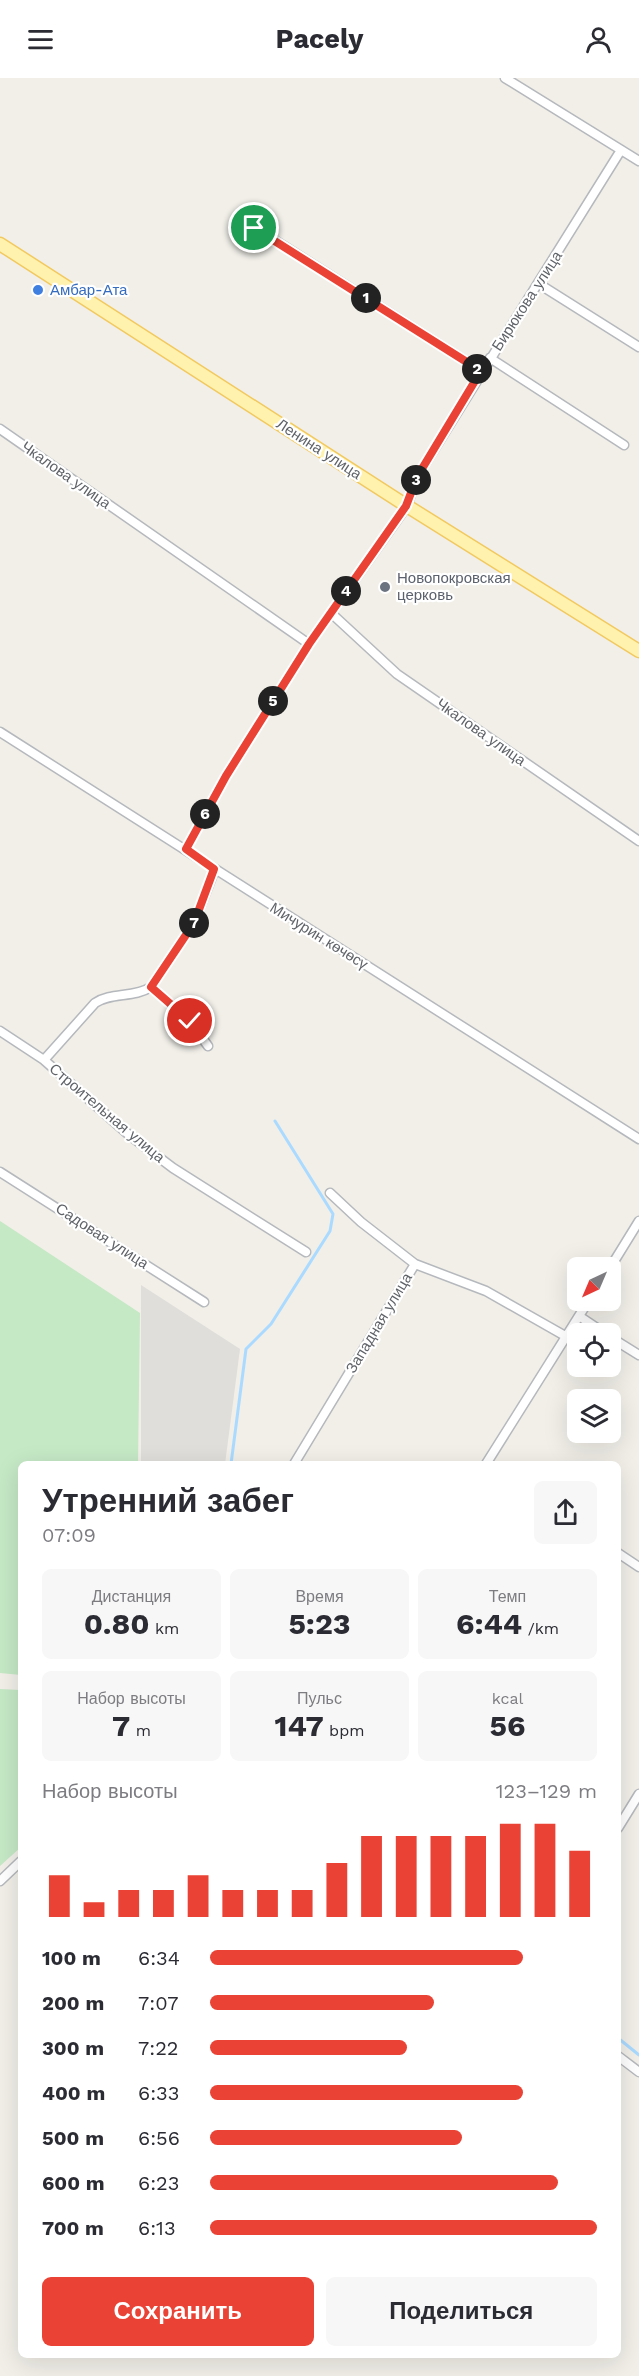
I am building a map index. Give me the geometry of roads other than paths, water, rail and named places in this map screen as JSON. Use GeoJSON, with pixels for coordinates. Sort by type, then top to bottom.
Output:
{"type":"FeatureCollection","features":[{"type":"Feature","properties":{"kind":"main road","name":"Ленина улица"},"geometry":{"type":"LineString","coordinates":[[0,244],[406,506],[639,651]]}},
{"type":"Feature","properties":{"kind":"street"},"geometry":{"type":"LineString","coordinates":[[505,78],[639,161]]}},
{"type":"Feature","properties":{"kind":"street","name":"Бирюкова улица"},"geometry":{"type":"LineString","coordinates":[[186,849],[226,776],[309,644],[406,506],[417,477],[481,371],[539,284],[621,150]]}},
{"type":"Feature","properties":{"kind":"street"},"geometry":{"type":"LineString","coordinates":[[254,228],[481,371]]}},
{"type":"Feature","properties":{"kind":"street"},"geometry":{"type":"LineString","coordinates":[[539,284],[639,347]]}},
{"type":"Feature","properties":{"kind":"street"},"geometry":{"type":"LineString","coordinates":[[490,358],[624,446]]}},
{"type":"Feature","properties":{"kind":"street","name":"Чкалова улица"},"geometry":{"type":"LineString","coordinates":[[0,429],[309,644]]}},
{"type":"Feature","properties":{"kind":"street","name":"Чкалова улица"},"geometry":{"type":"LineString","coordinates":[[331,613],[397,674],[639,841]]}},
{"type":"Feature","properties":{"kind":"street","name":"Мичурин көчөсү"},"geometry":{"type":"LineString","coordinates":[[0,732],[639,1139]]}},
{"type":"Feature","properties":{"kind":"street"},"geometry":{"type":"LineString","coordinates":[[44,1060],[95,1003],[101,999],[142,993],[151,987],[194,923],[214,869]]}},
{"type":"Feature","properties":{"kind":"street"},"geometry":{"type":"LineString","coordinates":[[151,987],[190,1021],[208,1046]]}},
{"type":"Feature","properties":{"kind":"street","name":"Строительная улица"},"geometry":{"type":"LineString","coordinates":[[0,1031],[44,1060],[128,1134],[173,1168],[306,1252]]}},
{"type":"Feature","properties":{"kind":"street","name":"Садовая улица"},"geometry":{"type":"LineString","coordinates":[[0,1172],[204,1302]]}},
{"type":"Feature","properties":{"kind":"street"},"geometry":{"type":"LineString","coordinates":[[330,1193],[361,1222],[415,1264]]}},
{"type":"Feature","properties":{"kind":"street"},"geometry":{"type":"LineString","coordinates":[[617,1257],[639,1221]]}},
{"type":"Feature","properties":{"kind":"street","name":"Западная улица"},"geometry":{"type":"LineString","coordinates":[[296,1461],[415,1264],[486,1292],[567,1337]]}},
{"type":"Feature","properties":{"kind":"street"},"geometry":{"type":"LineString","coordinates":[[575,1323],[582,1311]]}},
{"type":"Feature","properties":{"kind":"street"},"geometry":{"type":"LineString","coordinates":[[579,1316],[590,1323]]}},
{"type":"Feature","properties":{"kind":"street"},"geometry":{"type":"LineString","coordinates":[[488,1461],[567,1337]]}},
{"type":"Feature","properties":{"kind":"street"},"geometry":{"type":"LineString","coordinates":[[621,1344],[639,1355]]}},
{"type":"Feature","properties":{"kind":"street"},"geometry":{"type":"LineString","coordinates":[[621,1554],[639,1567]]}},
{"type":"Feature","properties":{"kind":"street"},"geometry":{"type":"LineString","coordinates":[[621,1823],[639,1794]]}},
{"type":"Feature","properties":{"kind":"street"},"geometry":{"type":"LineString","coordinates":[[0,1881],[18,1864]]}},
{"type":"Feature","properties":{"kind":"street"},"geometry":{"type":"LineString","coordinates":[[621,2058],[639,2072]]}},
{"type":"Feature","properties":{"kind":"waterway"},"geometry":{"type":"LineString","coordinates":[[231,1461],[246,1349],[271,1324],[330,1231],[333,1214],[275,1121]]}},
{"type":"Feature","properties":{"kind":"waterway"},"geometry":{"type":"LineString","coordinates":[[621,2040],[639,2055]]}},
{"type":"Feature","properties":{"kind":"place","name":"Амбар-Ата"},"geometry":{"type":"Point","coordinates":[38,290]}},
{"type":"Feature","properties":{"kind":"place","name":"Новопокровская церковь"},"geometry":{"type":"Point","coordinates":[385,587]}}]}
